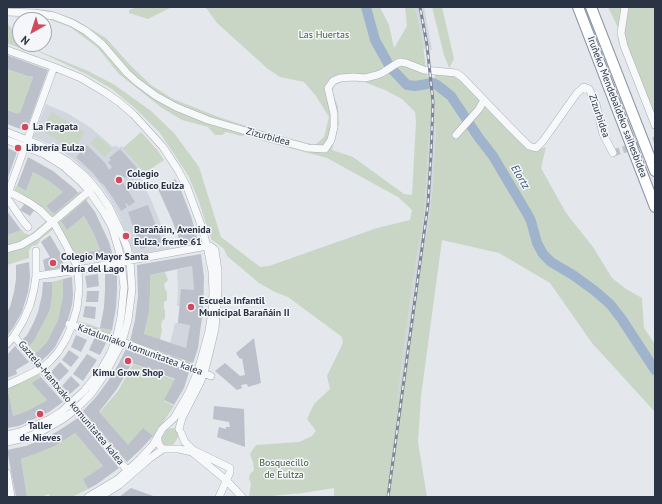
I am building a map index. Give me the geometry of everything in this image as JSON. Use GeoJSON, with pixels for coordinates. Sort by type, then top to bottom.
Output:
{"type":"FeatureCollection","features":[{"type":"Feature","properties":{"kind":"highway","name":"Iruñeko Mendebaldeko saihesbidea"},"geometry":{"type":"LineString","coordinates":[[578,7],[655,207]]}},
{"type":"Feature","properties":{"kind":"highway","name":"Iruñeko Mendebaldeko saihesbidea"},"geometry":{"type":"LineString","coordinates":[[591,7],[655,171]]}},
{"type":"Feature","properties":{"kind":"street"},"geometry":{"type":"LineString","coordinates":[[625,7],[621,33],[624,46],[655,125]]}},
{"type":"Feature","properties":{"kind":"street","name":"Zizurbidea"},"geometry":{"type":"LineString","coordinates":[[7,12],[34,13],[54,16],[82,29],[102,44],[127,73],[137,82],[156,96],[176,107],[208,120],[308,148],[325,149],[331,140],[334,127],[334,114],[328,88],[332,81],[354,76],[366,78],[377,75],[400,62],[424,70],[456,73],[462,77],[529,146],[536,148],[543,141],[577,93],[584,87],[589,89],[596,104],[604,134],[613,153]]}},
{"type":"Feature","properties":{"kind":"street"},"geometry":{"type":"LineString","coordinates":[[10,53],[54,67],[81,78],[112,98],[133,114],[163,147],[187,187],[207,246],[212,271],[213,292],[204,374],[182,418],[180,441],[174,449]]}},
{"type":"Feature","properties":{"kind":"street"},"geometry":{"type":"LineString","coordinates":[[28,227],[22,221],[8,195],[54,67]]}},
{"type":"Feature","properties":{"kind":"street"},"geometry":{"type":"LineString","coordinates":[[456,135],[479,109],[484,100]]}},
{"type":"Feature","properties":{"kind":"street"},"geometry":{"type":"LineString","coordinates":[[7,132],[63,166],[81,182],[103,211],[112,227],[122,263],[124,288],[119,341]]}},
{"type":"Feature","properties":{"kind":"street"},"geometry":{"type":"LineString","coordinates":[[7,140],[27,143],[47,149],[67,161],[86,177],[98,190],[118,226],[126,247],[130,261],[132,289],[128,320],[105,374],[91,394],[74,406],[50,419],[20,432],[7,435]]}},
{"type":"Feature","properties":{"kind":"street"},"geometry":{"type":"LineString","coordinates":[[7,249],[22,245],[29,241],[89,191]]}},
{"type":"Feature","properties":{"kind":"street"},"geometry":{"type":"LineString","coordinates":[[7,385],[42,368],[58,352],[66,339],[77,308],[79,289],[78,270],[65,243],[52,222],[40,210],[30,203],[8,195]]}},
{"type":"Feature","properties":{"kind":"street"},"geometry":{"type":"LineString","coordinates":[[36,276],[122,263],[207,246]]}},
{"type":"Feature","properties":{"kind":"street"},"geometry":{"type":"LineString","coordinates":[[7,344],[14,336],[30,305],[36,276],[36,251]]}},
{"type":"Feature","properties":{"kind":"street","name":"Kataluniako komunitatea kalea"},"geometry":{"type":"LineString","coordinates":[[71,325],[119,341],[204,374]]}},
{"type":"Feature","properties":{"kind":"street","name":"Gaztela-Mantxako komunitatea kalea"},"geometry":{"type":"LineString","coordinates":[[14,336],[128,470]]}},
{"type":"Feature","properties":{"kind":"street"},"geometry":{"type":"LineString","coordinates":[[88,497],[118,478],[140,459],[153,445],[162,429],[174,418],[189,392],[204,374]]}},
{"type":"Feature","properties":{"kind":"street"},"geometry":{"type":"LineString","coordinates":[[7,442],[25,438],[42,431],[63,419],[74,406]]}},
{"type":"Feature","properties":{"kind":"street"},"geometry":{"type":"LineString","coordinates":[[166,426],[171,425],[177,427],[185,442],[193,450],[230,468],[230,472],[219,497]]}},
{"type":"Feature","properties":{"kind":"street"},"geometry":{"type":"LineString","coordinates":[[158,435],[158,442],[163,449],[186,450],[192,452],[226,480],[242,497]]}},
{"type":"Feature","properties":{"kind":"street"},"geometry":{"type":"LineString","coordinates":[[100,497],[119,485],[163,449]]}},
{"type":"Feature","properties":{"kind":"street"},"geometry":{"type":"LineString","coordinates":[[7,473],[11,497]]}},
{"type":"Feature","properties":{"kind":"shaded area"},"geometry":{"type":"Polygon","coordinates":[[[415,7],[424,7],[432,50],[423,49],[415,7]]]}},
{"type":"Feature","properties":{"kind":"shaded area"},"geometry":{"type":"Polygon","coordinates":[[[437,102],[433,186],[428,226],[411,347],[383,497],[417,254],[424,218],[430,122],[437,102]]]}},
{"type":"Feature","properties":{"kind":"shaded area","name":"Colegio Público Eulza"},"geometry":{"type":"Polygon","coordinates":[[[46,104],[69,114],[91,128],[113,147],[116,145],[119,148],[122,146],[145,173],[140,177],[152,202],[170,249],[134,255],[119,216],[109,197],[99,183],[73,159],[54,146],[33,137],[46,104]]]}},
{"type":"Feature","properties":{"kind":"shaded area","name":"Escuela Infantil Municipal Barañáin II"},"geometry":{"type":"Polygon","coordinates":[[[192,266],[194,290],[204,290],[203,308],[201,327],[190,326],[186,348],[170,343],[175,323],[178,323],[180,306],[177,306],[177,270],[192,266]]]}},
{"type":"Feature","properties":{"kind":"green space"},"geometry":{"type":"Polygon","coordinates":[[[137,7],[172,7],[148,19],[129,13],[129,10],[137,7]]]}},
{"type":"Feature","properties":{"kind":"green space"},"geometry":{"type":"Polygon","coordinates":[[[203,7],[380,7],[389,25],[394,48],[407,26],[405,7],[415,7],[422,38],[427,76],[435,78],[434,72],[454,76],[467,86],[523,145],[535,151],[546,147],[541,168],[566,213],[593,247],[612,278],[626,289],[642,298],[644,328],[655,344],[655,412],[592,343],[550,283],[499,253],[442,240],[421,396],[418,442],[427,497],[334,497],[334,488],[303,493],[249,497],[251,483],[249,479],[250,474],[254,470],[250,454],[256,445],[299,442],[312,436],[316,431],[307,419],[314,404],[330,389],[327,376],[343,343],[342,337],[288,297],[259,283],[227,256],[224,249],[211,239],[198,199],[188,175],[160,133],[136,109],[112,89],[86,74],[40,52],[88,71],[113,84],[150,110],[174,133],[199,167],[221,237],[260,267],[269,266],[377,228],[410,220],[412,210],[398,197],[327,158],[246,135],[241,136],[226,132],[222,135],[215,135],[208,127],[182,120],[162,108],[119,74],[97,47],[70,27],[52,20],[52,12],[12,12],[12,14],[7,13],[7,8],[48,10],[74,19],[106,38],[130,65],[151,85],[173,99],[255,129],[315,145],[324,137],[329,117],[316,96],[304,82],[280,77],[268,69],[217,23],[207,9],[203,7]],[[346,80],[335,85],[332,91],[338,107],[339,124],[332,150],[353,157],[404,194],[412,195],[416,122],[415,112],[402,99],[385,90],[364,82],[346,80]],[[430,122],[424,218],[417,254],[394,424],[421,256],[427,233],[433,186],[436,124],[430,122]]]}},
{"type":"Feature","properties":{"kind":"green space"},"geometry":{"type":"Polygon","coordinates":[[[432,7],[442,7],[454,59],[449,68],[444,55],[432,7]]]}},
{"type":"Feature","properties":{"kind":"green space"},"geometry":{"type":"Polygon","coordinates":[[[608,7],[655,7],[655,144],[654,119],[624,40],[608,7]]]}},
{"type":"Feature","properties":{"kind":"green space"},"geometry":{"type":"Polygon","coordinates":[[[7,23],[12,29],[12,45],[7,43],[7,23]]]}},
{"type":"Feature","properties":{"kind":"green space"},"geometry":{"type":"Polygon","coordinates":[[[7,69],[33,77],[20,113],[19,112],[18,114],[7,110],[7,69]]]}},
{"type":"Feature","properties":{"kind":"green space"},"geometry":{"type":"Polygon","coordinates":[[[52,112],[85,132],[74,150],[41,130],[52,112]]]}},
{"type":"Feature","properties":{"kind":"green space"},"geometry":{"type":"Polygon","coordinates":[[[141,132],[164,160],[145,173],[123,148],[141,132]]]}},
{"type":"Feature","properties":{"kind":"green space"},"geometry":{"type":"Polygon","coordinates":[[[97,136],[112,149],[105,157],[90,143],[97,136]]]}},
{"type":"Feature","properties":{"kind":"green space"},"geometry":{"type":"Polygon","coordinates":[[[33,172],[49,181],[63,192],[46,206],[54,214],[80,191],[88,199],[61,221],[67,230],[84,216],[94,234],[100,250],[80,253],[82,262],[72,265],[67,250],[55,228],[41,239],[37,245],[32,246],[29,250],[29,258],[7,265],[7,234],[22,230],[24,233],[30,235],[48,219],[13,194],[16,186],[26,191],[33,172]]]}},
{"type":"Feature","properties":{"kind":"green space"},"geometry":{"type":"Polygon","coordinates":[[[165,272],[168,280],[164,284],[167,292],[167,300],[164,302],[165,319],[162,321],[160,340],[144,334],[149,312],[150,275],[165,272]]]}},
{"type":"Feature","properties":{"kind":"green space"},"geometry":{"type":"Polygon","coordinates":[[[63,279],[63,296],[58,320],[47,342],[35,354],[29,346],[47,316],[52,294],[52,282],[63,279]]]}},
{"type":"Feature","properties":{"kind":"green space"},"geometry":{"type":"Polygon","coordinates":[[[79,321],[100,328],[112,330],[106,343],[95,337],[76,331],[79,321]]]}},
{"type":"Feature","properties":{"kind":"green space"},"geometry":{"type":"Polygon","coordinates":[[[130,341],[193,363],[190,373],[126,350],[130,341]]]}},
{"type":"Feature","properties":{"kind":"green space"},"geometry":{"type":"Polygon","coordinates":[[[133,364],[175,380],[164,401],[174,406],[153,437],[144,429],[128,447],[99,413],[118,391],[133,364]]]}},
{"type":"Feature","properties":{"kind":"green space"},"geometry":{"type":"Polygon","coordinates":[[[35,369],[41,377],[33,383],[47,400],[27,411],[13,416],[9,394],[7,394],[7,383],[35,369]]]}},
{"type":"Feature","properties":{"kind":"green space"},"geometry":{"type":"Polygon","coordinates":[[[168,429],[176,429],[178,437],[174,444],[170,447],[164,445],[161,439],[168,429]]]}},
{"type":"Feature","properties":{"kind":"green space"},"geometry":{"type":"Polygon","coordinates":[[[75,433],[103,466],[83,479],[88,489],[72,497],[50,497],[49,494],[41,497],[27,497],[21,459],[55,446],[75,433]]]}},
{"type":"Feature","properties":{"kind":"building"},"geometry":{"type":"Polygon","coordinates":[[[7,55],[48,70],[26,131],[7,124],[7,110],[18,114],[19,112],[20,113],[33,77],[7,69],[7,55]]]}},
{"type":"Feature","properties":{"kind":"building"},"geometry":{"type":"Polygon","coordinates":[[[87,145],[105,163],[109,170],[112,167],[108,162],[111,160],[109,158],[120,149],[137,168],[125,178],[123,176],[121,178],[117,174],[115,176],[118,180],[122,181],[135,202],[129,206],[126,203],[125,204],[127,207],[121,211],[104,185],[76,157],[81,152],[84,155],[85,153],[82,151],[87,145]]]}},
{"type":"Feature","properties":{"kind":"building"},"geometry":{"type":"Polygon","coordinates":[[[7,148],[17,152],[7,180],[7,148]]]}},
{"type":"Feature","properties":{"kind":"building"},"geometry":{"type":"Polygon","coordinates":[[[28,157],[53,171],[78,193],[54,214],[46,206],[63,192],[49,181],[33,172],[26,191],[17,186],[28,157]]]}},
{"type":"Feature","properties":{"kind":"building"},"geometry":{"type":"Polygon","coordinates":[[[175,179],[179,185],[191,216],[198,241],[181,244],[158,189],[175,179]]]}},
{"type":"Feature","properties":{"kind":"building"},"geometry":{"type":"Polygon","coordinates":[[[86,200],[95,212],[109,242],[113,256],[82,262],[80,253],[100,250],[94,234],[84,216],[67,230],[61,221],[86,200]]]}},
{"type":"Feature","properties":{"kind":"building"},"geometry":{"type":"Polygon","coordinates":[[[25,203],[35,209],[30,216],[20,210],[25,203]]]}},
{"type":"Feature","properties":{"kind":"building"},"geometry":{"type":"Polygon","coordinates":[[[148,205],[162,242],[141,249],[128,212],[148,205]]]}},
{"type":"Feature","properties":{"kind":"building"},"geometry":{"type":"Polygon","coordinates":[[[7,211],[21,230],[7,235],[7,211]]]}},
{"type":"Feature","properties":{"kind":"building"},"geometry":{"type":"Polygon","coordinates":[[[50,235],[61,254],[64,267],[45,271],[43,260],[50,257],[41,242],[50,235]]]}},
{"type":"Feature","properties":{"kind":"building"},"geometry":{"type":"Polygon","coordinates":[[[201,254],[204,277],[203,308],[198,348],[193,363],[130,341],[135,320],[138,296],[137,265],[201,254]],[[192,266],[150,275],[149,312],[144,334],[186,348],[190,325],[178,323],[181,289],[194,290],[192,266]]]}},
{"type":"Feature","properties":{"kind":"building"},"geometry":{"type":"Polygon","coordinates":[[[29,262],[30,277],[28,292],[22,312],[7,336],[7,312],[14,292],[16,265],[29,262]]]}},
{"type":"Feature","properties":{"kind":"building"},"geometry":{"type":"Polygon","coordinates":[[[98,274],[99,286],[87,288],[85,276],[98,274]]]}},
{"type":"Feature","properties":{"kind":"building"},"geometry":{"type":"Polygon","coordinates":[[[105,274],[117,274],[116,307],[112,330],[100,328],[104,307],[105,274]]]}},
{"type":"Feature","properties":{"kind":"building"},"geometry":{"type":"Polygon","coordinates":[[[72,277],[72,305],[67,323],[55,347],[41,361],[35,354],[47,342],[58,320],[63,296],[63,279],[72,277]]]}},
{"type":"Feature","properties":{"kind":"building"},"geometry":{"type":"Polygon","coordinates":[[[43,282],[52,282],[50,308],[34,340],[29,346],[23,339],[27,335],[38,312],[43,282]]]}},
{"type":"Feature","properties":{"kind":"building"},"geometry":{"type":"Polygon","coordinates":[[[87,291],[99,291],[98,302],[86,302],[87,291]]]}},
{"type":"Feature","properties":{"kind":"building"},"geometry":{"type":"Polygon","coordinates":[[[85,306],[96,307],[95,319],[83,317],[85,306]]]}},
{"type":"Feature","properties":{"kind":"building"},"geometry":{"type":"Polygon","coordinates":[[[76,335],[87,340],[81,352],[71,347],[76,335]]]}},
{"type":"Feature","properties":{"kind":"building"},"geometry":{"type":"Polygon","coordinates":[[[95,337],[106,343],[100,355],[89,350],[95,337]]]}},
{"type":"Feature","properties":{"kind":"building"},"geometry":{"type":"Polygon","coordinates":[[[254,338],[261,383],[248,387],[247,384],[241,385],[242,388],[237,390],[215,371],[225,363],[240,376],[245,375],[242,358],[240,359],[236,353],[254,338]]]}},
{"type":"Feature","properties":{"kind":"building"},"geometry":{"type":"Polygon","coordinates":[[[15,346],[29,362],[16,370],[17,374],[7,378],[7,355],[15,346]]]}},
{"type":"Feature","properties":{"kind":"building"},"geometry":{"type":"Polygon","coordinates":[[[126,349],[189,372],[184,388],[174,405],[164,400],[175,379],[132,363],[117,389],[99,412],[128,445],[143,428],[153,436],[127,462],[83,411],[108,381],[126,349]]]}},
{"type":"Feature","properties":{"kind":"building"},"geometry":{"type":"Polygon","coordinates":[[[69,350],[79,357],[71,367],[62,360],[69,350]]]}},
{"type":"Feature","properties":{"kind":"building"},"geometry":{"type":"Polygon","coordinates":[[[87,354],[97,360],[83,381],[73,374],[87,354]]]}},
{"type":"Feature","properties":{"kind":"building"},"geometry":{"type":"Polygon","coordinates":[[[60,362],[69,371],[59,381],[51,372],[60,362]]]}},
{"type":"Feature","properties":{"kind":"building"},"geometry":{"type":"Polygon","coordinates":[[[71,376],[80,385],[70,394],[62,386],[71,376]]]}},
{"type":"Feature","properties":{"kind":"building"},"geometry":{"type":"Polygon","coordinates":[[[41,377],[63,402],[49,412],[19,426],[7,428],[7,394],[9,394],[13,416],[27,411],[47,400],[32,383],[41,377]]]}},
{"type":"Feature","properties":{"kind":"building"},"geometry":{"type":"Polygon","coordinates":[[[214,406],[244,409],[245,447],[217,437],[219,427],[226,429],[226,427],[230,427],[229,422],[213,419],[214,406]]]}},
{"type":"Feature","properties":{"kind":"building"},"geometry":{"type":"Polygon","coordinates":[[[78,418],[119,468],[88,489],[83,479],[103,466],[75,433],[55,446],[21,459],[27,497],[16,497],[7,450],[26,446],[43,439],[78,418]]]}},
{"type":"Feature","properties":{"kind":"building"},"geometry":{"type":"Polygon","coordinates":[[[131,488],[156,497],[119,497],[131,488]]]}},
{"type":"Feature","properties":{"kind":"waterway","name":"Elortz"},"geometry":{"type":"LineString","coordinates":[[366,7],[375,40],[390,67],[407,85],[415,86],[433,83],[451,96],[493,156],[528,215],[537,243],[543,254],[551,262],[573,275],[610,304],[621,318],[655,370]]}},
{"type":"Feature","properties":{"kind":"tunnel"},"geometry":{"type":"LineString","coordinates":[[613,153],[655,140]]}},
{"type":"Feature","properties":{"kind":"railway"},"geometry":{"type":"LineString","coordinates":[[388,497],[428,204],[433,102],[427,45],[420,7]]}},
{"type":"Feature","properties":{"kind":"place","name":"La Fragata"},"geometry":{"type":"Point","coordinates":[25,127]}},
{"type":"Feature","properties":{"kind":"place","name":"Librería Eulza"},"geometry":{"type":"Point","coordinates":[18,148]}},
{"type":"Feature","properties":{"kind":"place","name":"Colegio Público Eulza"},"geometry":{"type":"Point","coordinates":[119,180]}},
{"type":"Feature","properties":{"kind":"place","name":"Barañáin, Avenida Eulza, frente 61"},"geometry":{"type":"Point","coordinates":[126,236]}},
{"type":"Feature","properties":{"kind":"place","name":"Colegio Mayor Santa María del Lago"},"geometry":{"type":"Point","coordinates":[53,263]}},
{"type":"Feature","properties":{"kind":"place","name":"Escuela Infantil Municipal Barañáin II"},"geometry":{"type":"Point","coordinates":[191,307]}},
{"type":"Feature","properties":{"kind":"place","name":"Kimu Grow Shop"},"geometry":{"type":"Point","coordinates":[128,361]}},
{"type":"Feature","properties":{"kind":"place","name":"Taller de Nieves"},"geometry":{"type":"Point","coordinates":[40,414]}},
{"type":"Feature","properties":{"kind":"park label","name":"Las Huertas"},"geometry":{"type":"Point","coordinates":[324,35]}},
{"type":"Feature","properties":{"kind":"park label","name":"Bosquecillo de Eultza"},"geometry":{"type":"Point","coordinates":[284,468]}}]}
